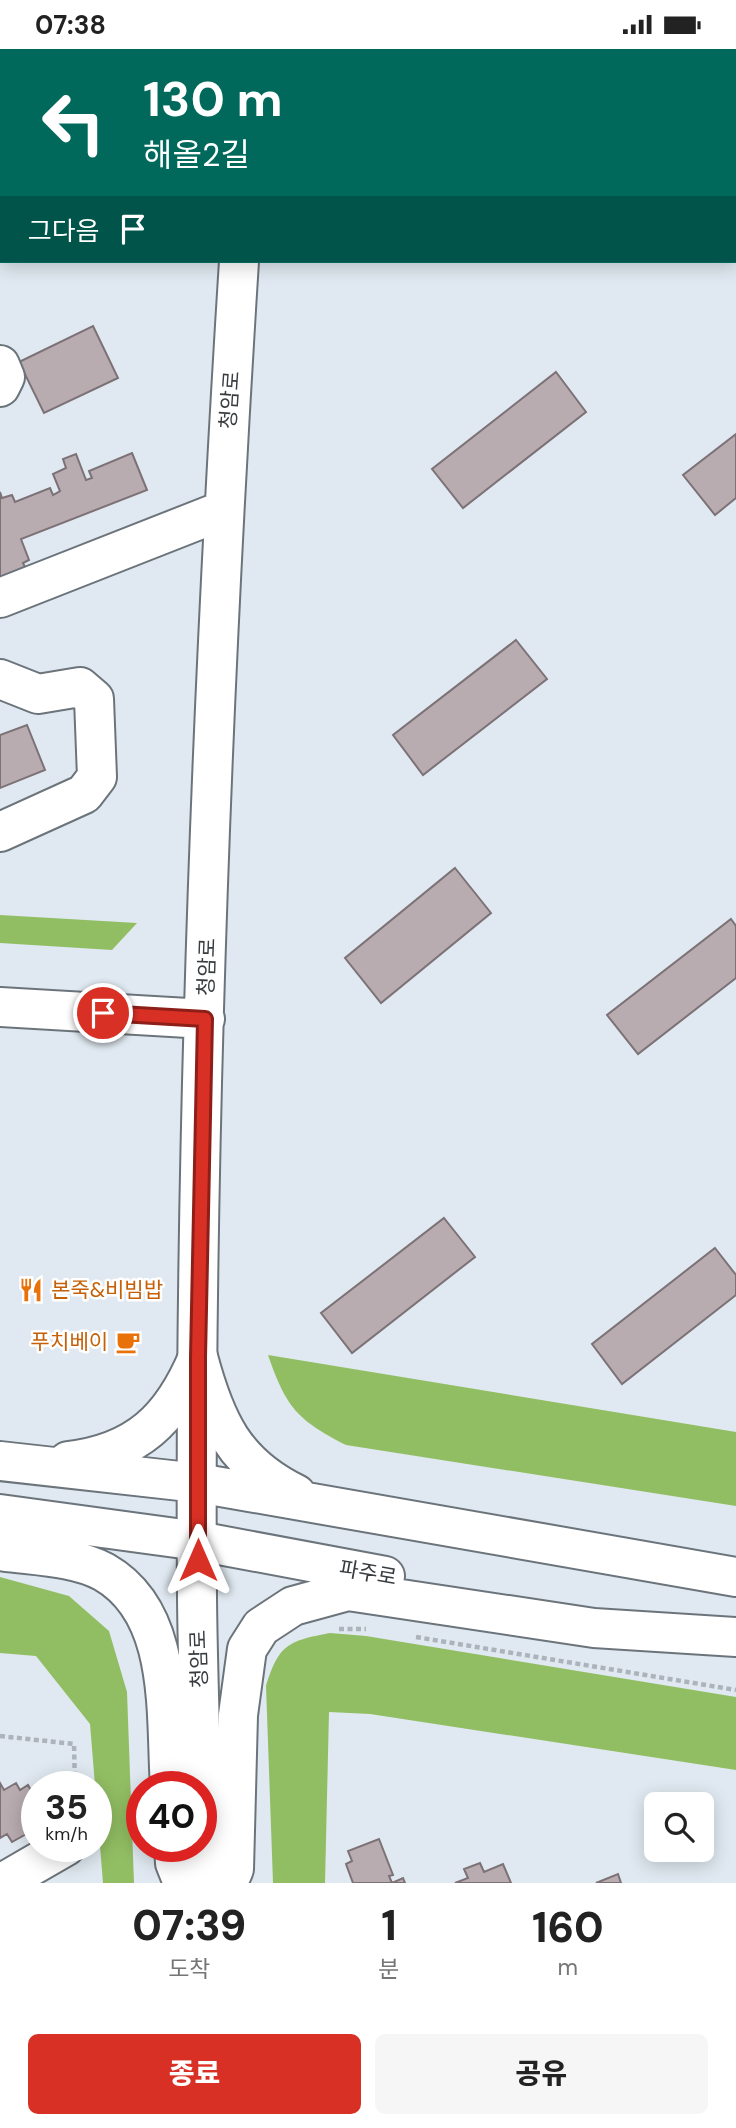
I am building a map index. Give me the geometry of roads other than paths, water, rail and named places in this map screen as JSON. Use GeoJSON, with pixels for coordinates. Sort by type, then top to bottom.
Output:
{"type":"FeatureCollection","features":[{"type":"Feature","properties":{"kind":"main road","name":"청암로"},"geometry":{"type":"LineString","coordinates":[[205,1883],[198,1541],[198,1357],[205,1019],[223,510],[239,263]]}},
{"type":"Feature","properties":{"kind":"main road"},"geometry":{"type":"LineString","coordinates":[[0,365],[5,377],[0,387]]}},
{"type":"Feature","properties":{"kind":"main road"},"geometry":{"type":"LineString","coordinates":[[0,598],[223,510]]}},
{"type":"Feature","properties":{"kind":"main road"},"geometry":{"type":"LineString","coordinates":[[0,679],[38,694],[80,687],[94,699],[97,777],[83,794],[0,832]]}},
{"type":"Feature","properties":{"kind":"main road"},"geometry":{"type":"LineString","coordinates":[[0,1007],[205,1019]]}},
{"type":"Feature","properties":{"kind":"main road"},"geometry":{"type":"LineString","coordinates":[[16,1463],[90,1458],[127,1444],[161,1420],[183,1392],[198,1357]]}},
{"type":"Feature","properties":{"kind":"main road"},"geometry":{"type":"LineString","coordinates":[[198,1357],[219,1422],[236,1450],[263,1476],[295,1494],[340,1509]]}},
{"type":"Feature","properties":{"kind":"main road"},"geometry":{"type":"LineString","coordinates":[[16,1463],[198,1483],[736,1577]]}},
{"type":"Feature","properties":{"kind":"main road","name":"파주로"},"geometry":{"type":"LineString","coordinates":[[0,1514],[198,1541],[375,1575],[736,1636]]}},
{"type":"Feature","properties":{"kind":"main road"},"geometry":{"type":"LineString","coordinates":[[0,1551],[75,1562],[105,1573],[143,1607],[161,1657],[156,1771]]}},
{"type":"Feature","properties":{"kind":"main road"},"geometry":{"type":"LineString","coordinates":[[228,1883],[234,1869],[238,1715],[247,1649],[261,1627],[293,1607],[348,1591],[594,1628],[736,1636]]}},
{"type":"Feature","properties":{"kind":"main road"},"geometry":{"type":"LineString","coordinates":[[2,1883],[38,1862]]}},
{"type":"Feature","properties":{"kind":"main road"},"geometry":{"type":"LineString","coordinates":[[175,1862],[183,1883]]}},
{"type":"Feature","properties":{"kind":"place","name":"본죽&비빔밥"},"geometry":{"type":"Point","coordinates":[31,1290]}},
{"type":"Feature","properties":{"kind":"place","name":"푸치베이"},"geometry":{"type":"Point","coordinates":[128,1342]}}]}
